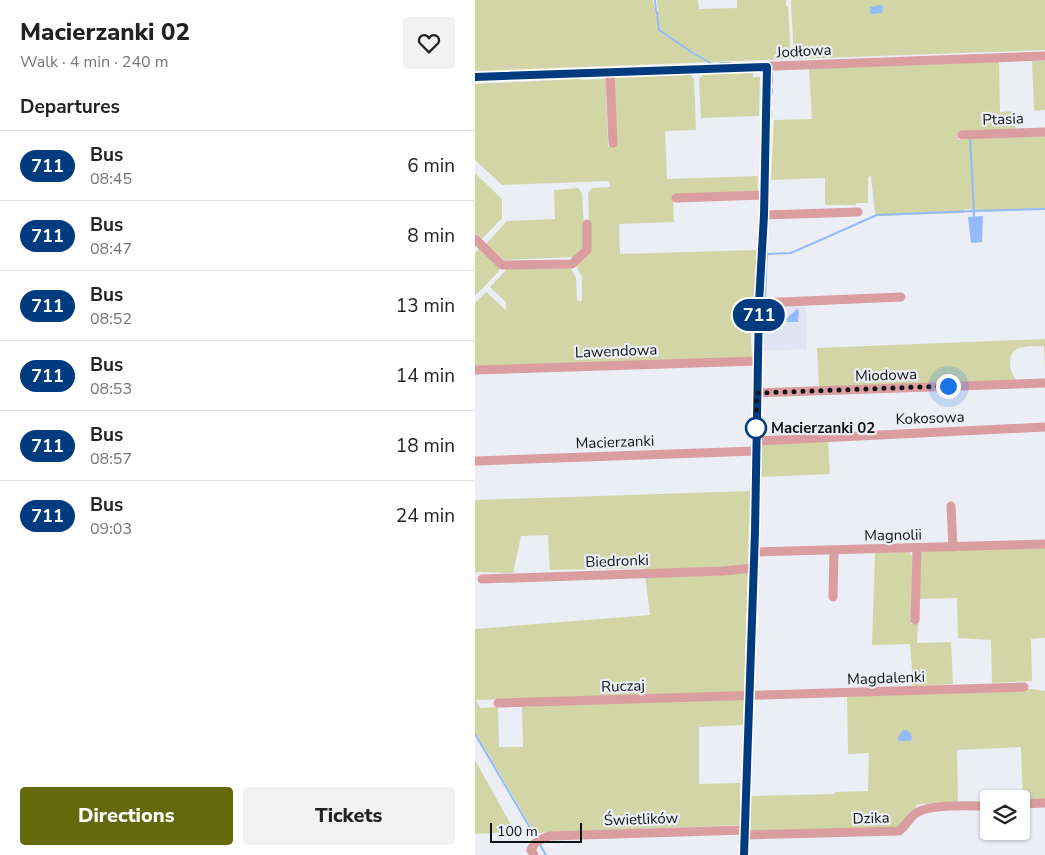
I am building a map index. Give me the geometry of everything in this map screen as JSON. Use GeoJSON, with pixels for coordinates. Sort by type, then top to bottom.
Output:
{"type":"FeatureCollection","features":[{"type":"Feature","properties":{"kind":"street","name":"Jodłowa"},"geometry":{"type":"LineString","coordinates":[[475,77],[1045,56]]}},
{"type":"Feature","properties":{"kind":"street"},"geometry":{"type":"LineString","coordinates":[[744,855],[754,568],[759,303],[764,215],[767,67]]}},
{"type":"Feature","properties":{"kind":"street"},"geometry":{"type":"LineString","coordinates":[[609,72],[613,143]]}},
{"type":"Feature","properties":{"kind":"street","name":"Ptasia"},"geometry":{"type":"LineString","coordinates":[[962,135],[1045,132]]}},
{"type":"Feature","properties":{"kind":"street"},"geometry":{"type":"LineString","coordinates":[[676,198],[764,195]]}},
{"type":"Feature","properties":{"kind":"street"},"geometry":{"type":"LineString","coordinates":[[764,215],[858,212]]}},
{"type":"Feature","properties":{"kind":"street"},"geometry":{"type":"LineString","coordinates":[[475,240],[502,265],[572,264],[587,250],[587,224]]}},
{"type":"Feature","properties":{"kind":"street"},"geometry":{"type":"LineString","coordinates":[[759,303],[901,297]]}},
{"type":"Feature","properties":{"kind":"street","name":"Lawendowa"},"geometry":{"type":"LineString","coordinates":[[475,370],[758,361]]}},
{"type":"Feature","properties":{"kind":"street","name":"Miodowa"},"geometry":{"type":"LineString","coordinates":[[757,393],[1045,383]]}},
{"type":"Feature","properties":{"kind":"street","name":"Kokosowa"},"geometry":{"type":"LineString","coordinates":[[756,441],[1045,427]]}},
{"type":"Feature","properties":{"kind":"street","name":"Macierzanki"},"geometry":{"type":"LineString","coordinates":[[475,461],[756,451]]}},
{"type":"Feature","properties":{"kind":"street"},"geometry":{"type":"LineString","coordinates":[[951,506],[953,547]]}},
{"type":"Feature","properties":{"kind":"street","name":"Magnolii"},"geometry":{"type":"LineString","coordinates":[[754,552],[1045,544]]}},
{"type":"Feature","properties":{"kind":"street"},"geometry":{"type":"LineString","coordinates":[[915,620],[917,548]]}},
{"type":"Feature","properties":{"kind":"street"},"geometry":{"type":"LineString","coordinates":[[833,597],[834,550]]}},
{"type":"Feature","properties":{"kind":"street","name":"Biedronki"},"geometry":{"type":"LineString","coordinates":[[482,579],[723,571],[754,568]]}},
{"type":"Feature","properties":{"kind":"street","name":"Magdalenki"},"geometry":{"type":"LineString","coordinates":[[749,696],[1024,687]]}},
{"type":"Feature","properties":{"kind":"street","name":"Ruczaj"},"geometry":{"type":"LineString","coordinates":[[498,703],[749,696]]}},
{"type":"Feature","properties":{"kind":"street"},"geometry":{"type":"LineString","coordinates":[[1030,804],[1045,804]]}},
{"type":"Feature","properties":{"kind":"street","name":"Dzika"},"geometry":{"type":"LineString","coordinates":[[745,832],[899,831],[906,826],[915,814],[927,808],[980,806]]}},
{"type":"Feature","properties":{"kind":"street","name":"Świetlików"},"geometry":{"type":"LineString","coordinates":[[534,855],[531,850],[537,841],[550,836],[745,832]]}},
{"type":"Feature","properties":{"kind":"shaded area"},"geometry":{"type":"Polygon","coordinates":[[[799,304],[806,309],[807,349],[764,351],[763,305],[799,304]]]}},
{"type":"Feature","properties":{"kind":"green space"},"geometry":{"type":"Polygon","coordinates":[[[475,0],[653,0],[655,11],[658,11],[657,0],[698,0],[699,9],[737,8],[737,0],[786,0],[791,59],[475,71],[475,0]]]}},
{"type":"Feature","properties":{"kind":"green space"},"geometry":{"type":"Polygon","coordinates":[[[791,0],[1045,0],[1045,50],[794,59],[791,0]]]}},
{"type":"Feature","properties":{"kind":"green space"},"geometry":{"type":"Polygon","coordinates":[[[1032,61],[1045,61],[1045,110],[1034,111],[1032,61]]]}},
{"type":"Feature","properties":{"kind":"green space"},"geometry":{"type":"Polygon","coordinates":[[[999,62],[1000,112],[1015,111],[1015,129],[958,132],[958,140],[1045,136],[1045,209],[985,212],[964,209],[964,213],[877,216],[875,213],[871,176],[868,177],[868,203],[856,203],[856,205],[825,205],[825,178],[771,180],[774,120],[812,119],[809,69],[999,62]]]}},
{"type":"Feature","properties":{"kind":"green space"},"geometry":{"type":"Polygon","coordinates":[[[753,73],[753,77],[760,77],[759,116],[701,118],[699,79],[703,75],[753,73]]]}},
{"type":"Feature","properties":{"kind":"green space"},"geometry":{"type":"Polygon","coordinates":[[[690,75],[694,79],[696,130],[665,131],[667,179],[758,176],[758,192],[673,195],[674,222],[619,224],[620,254],[757,250],[754,318],[747,319],[750,319],[752,358],[475,368],[475,303],[486,292],[506,310],[506,302],[490,287],[508,268],[563,269],[563,266],[570,266],[576,278],[577,300],[580,302],[582,300],[582,277],[576,266],[590,252],[588,193],[592,188],[610,187],[609,181],[502,185],[475,160],[475,84],[606,79],[608,146],[616,146],[614,78],[690,75]]]}},
{"type":"Feature","properties":{"kind":"green space"},"geometry":{"type":"Polygon","coordinates":[[[475,173],[502,199],[502,218],[482,239],[475,233],[475,173]]]}},
{"type":"Feature","properties":{"kind":"green space"},"geometry":{"type":"Polygon","coordinates":[[[578,188],[582,193],[585,245],[582,252],[576,257],[504,260],[486,244],[507,221],[555,219],[554,190],[578,188]]]}},
{"type":"Feature","properties":{"kind":"green space"},"geometry":{"type":"Polygon","coordinates":[[[479,249],[499,268],[499,271],[475,296],[475,253],[479,249]]]}},
{"type":"Feature","properties":{"kind":"green space"},"geometry":{"type":"Polygon","coordinates":[[[1045,339],[1045,371],[1044,346],[1027,346],[1013,352],[1010,367],[1017,381],[819,388],[817,348],[1045,339]]]}},
{"type":"Feature","properties":{"kind":"green space"},"geometry":{"type":"Polygon","coordinates":[[[828,439],[830,474],[761,477],[760,448],[765,442],[828,439]]]}},
{"type":"Feature","properties":{"kind":"green space"},"geometry":{"type":"Polygon","coordinates":[[[750,491],[744,692],[476,700],[480,708],[498,707],[499,747],[523,747],[522,707],[744,699],[743,725],[699,727],[699,784],[740,783],[740,825],[535,833],[475,732],[475,629],[650,615],[644,568],[550,570],[548,535],[521,536],[513,573],[475,572],[475,500],[750,491]]]}},
{"type":"Feature","properties":{"kind":"green space"},"geometry":{"type":"Polygon","coordinates":[[[1045,548],[1045,638],[1031,639],[1032,681],[992,683],[991,640],[958,638],[957,598],[919,599],[919,556],[923,551],[1045,548]]]}},
{"type":"Feature","properties":{"kind":"green space"},"geometry":{"type":"Polygon","coordinates":[[[909,552],[912,556],[911,624],[918,624],[917,643],[951,642],[953,684],[911,686],[913,682],[910,644],[872,645],[875,553],[909,552]]]}},
{"type":"Feature","properties":{"kind":"green space"},"geometry":{"type":"Polygon","coordinates":[[[1032,689],[1045,691],[1045,800],[1030,800],[1030,790],[1023,790],[1021,747],[957,750],[958,803],[918,804],[899,828],[750,831],[751,796],[834,794],[835,792],[868,791],[869,753],[848,754],[847,696],[1032,689]]]}},
{"type":"Feature","properties":{"kind":"green space"},"geometry":{"type":"Polygon","coordinates":[[[475,760],[515,832],[475,834],[475,760]]]}},
{"type":"Feature","properties":{"kind":"water"},"geometry":{"type":"Polygon","coordinates":[[[881,5],[883,7],[882,13],[870,13],[870,7],[881,5]]]}},
{"type":"Feature","properties":{"kind":"water"},"geometry":{"type":"Polygon","coordinates":[[[983,216],[982,242],[971,243],[968,217],[983,216]]]}},
{"type":"Feature","properties":{"kind":"water"},"geometry":{"type":"Polygon","coordinates":[[[797,309],[799,310],[798,322],[787,322],[787,318],[797,309]]]}},
{"type":"Feature","properties":{"kind":"water"},"geometry":{"type":"Polygon","coordinates":[[[905,730],[911,734],[912,739],[910,741],[899,741],[897,739],[902,731],[905,730]]]}},
{"type":"Feature","properties":{"kind":"waterway"},"geometry":{"type":"LineString","coordinates":[[655,0],[656,10]]}},
{"type":"Feature","properties":{"kind":"waterway"},"geometry":{"type":"LineString","coordinates":[[657,12],[659,30],[693,53]]}},
{"type":"Feature","properties":{"kind":"waterway"},"geometry":{"type":"LineString","coordinates":[[695,54],[712,64]]}},
{"type":"Feature","properties":{"kind":"waterway"},"geometry":{"type":"LineString","coordinates":[[720,63],[730,63]]}},
{"type":"Feature","properties":{"kind":"waterway"},"geometry":{"type":"LineString","coordinates":[[772,73],[772,83]]}},
{"type":"Feature","properties":{"kind":"waterway"},"geometry":{"type":"LineString","coordinates":[[771,111],[771,117]]}},
{"type":"Feature","properties":{"kind":"waterway"},"geometry":{"type":"LineString","coordinates":[[770,121],[770,132]]}},
{"type":"Feature","properties":{"kind":"waterway"},"geometry":{"type":"LineString","coordinates":[[970,137],[974,211],[1045,209]]}},
{"type":"Feature","properties":{"kind":"waterway"},"geometry":{"type":"LineString","coordinates":[[770,139],[770,151]]}},
{"type":"Feature","properties":{"kind":"waterway"},"geometry":{"type":"LineString","coordinates":[[767,254],[791,253],[877,215],[974,211],[974,217]]}},
{"type":"Feature","properties":{"kind":"waterway"},"geometry":{"type":"LineString","coordinates":[[767,236],[767,243]]}},
{"type":"Feature","properties":{"kind":"waterway"},"geometry":{"type":"LineString","coordinates":[[765,299],[767,248]]}},
{"type":"Feature","properties":{"kind":"waterway"},"geometry":{"type":"LineString","coordinates":[[475,734],[546,855]]}},
{"type":"Feature","properties":{"kind":"bus line","name":"711"},"geometry":{"type":"LineString","coordinates":[[475,77],[767,67],[764,215],[759,303],[755,532],[744,855]]}},
{"type":"Feature","properties":{"kind":"place","name":"Macierzanki 02"},"geometry":{"type":"Point","coordinates":[756,428]}},
{"type":"Feature","properties":{"kind":"route"},"geometry":{"type":"LineString","coordinates":[[756,428],[757,393],[948,386]]}}]}
